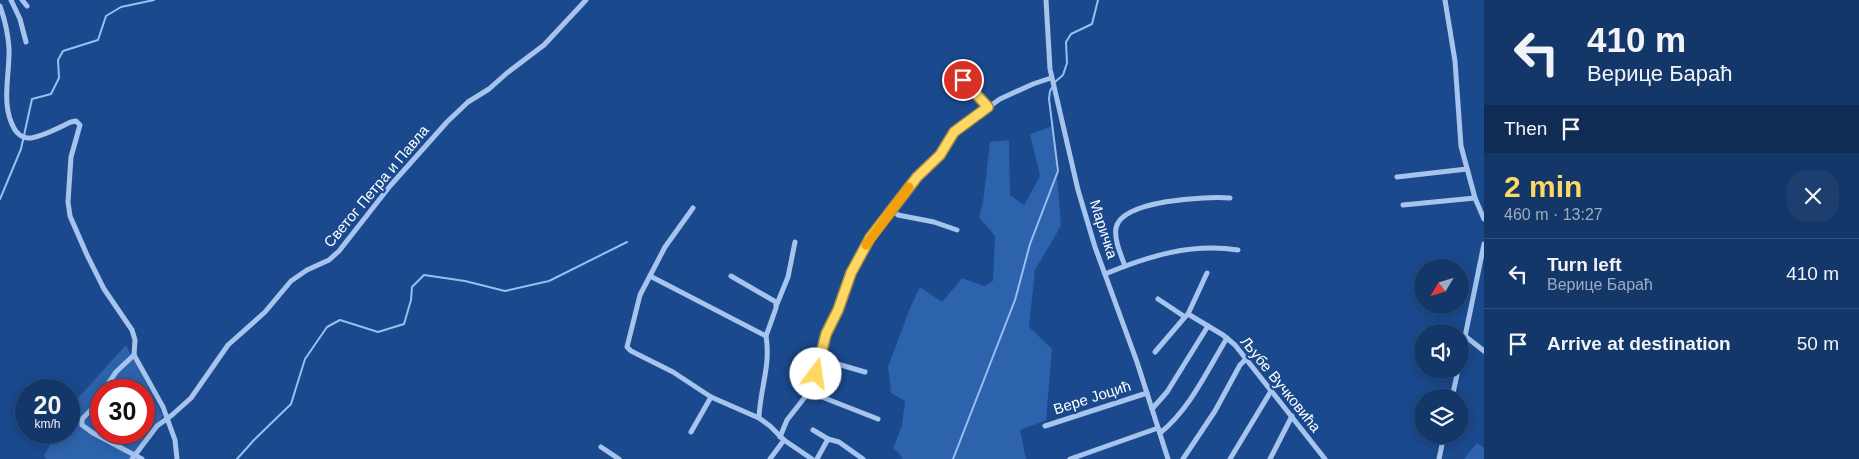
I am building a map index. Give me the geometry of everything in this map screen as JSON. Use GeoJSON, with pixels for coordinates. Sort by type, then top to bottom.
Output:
{"type":"FeatureCollection","features":[{"type":"Feature","properties":{"kind":"street"},"geometry":{"type":"LineString","coordinates":[[11,0],[20,19],[26,42]]}},
{"type":"Feature","properties":{"kind":"street"},"geometry":{"type":"LineString","coordinates":[[22,0],[26,6]]}},
{"type":"Feature","properties":{"kind":"street","name":"Светог Петра и Павла"},"geometry":{"type":"LineString","coordinates":[[134,458],[152,431],[191,398],[223,350],[265,312],[291,281],[307,270],[328,260],[346,244],[393,181],[447,122],[468,102],[489,89],[544,45],[586,0]]}},
{"type":"Feature","properties":{"kind":"street","name":"Маричка"},"geometry":{"type":"LineString","coordinates":[[1046,0],[1048,52],[1052,80],[1078,190],[1168,459]]}},
{"type":"Feature","properties":{"kind":"street"},"geometry":{"type":"LineString","coordinates":[[1445,0],[1455,61],[1460,137],[1475,198],[1484,219]]}},
{"type":"Feature","properties":{"kind":"street"},"geometry":{"type":"LineString","coordinates":[[0,6],[8,35],[9,48],[5,103],[8,118],[18,134],[28,138],[54,130],[74,121],[78,122],[80,126],[71,157],[69,212],[104,289],[132,330],[135,344],[134,355],[159,397],[175,440],[177,459]]}},
{"type":"Feature","properties":{"kind":"street"},"geometry":{"type":"LineString","coordinates":[[956,69],[988,107]]}},
{"type":"Feature","properties":{"kind":"street"},"geometry":{"type":"LineString","coordinates":[[770,459],[782,438],[787,420],[808,392],[820,359],[826,334],[838,310],[854,266],[870,238],[917,177],[940,155],[954,132],[988,107],[1010,94],[1043,80],[1052,80]]}},
{"type":"Feature","properties":{"kind":"street"},"geometry":{"type":"LineString","coordinates":[[1397,177],[1467,170]]}},
{"type":"Feature","properties":{"kind":"street"},"geometry":{"type":"LineString","coordinates":[[1125,266],[1115,232],[1118,221],[1123,216],[1156,204],[1179,200],[1212,196],[1230,198]]}},
{"type":"Feature","properties":{"kind":"street"},"geometry":{"type":"LineString","coordinates":[[1403,205],[1475,198]]}},
{"type":"Feature","properties":{"kind":"street"},"geometry":{"type":"LineString","coordinates":[[693,208],[668,243],[640,295],[627,348],[673,372],[711,397],[758,418],[812,459]]}},
{"type":"Feature","properties":{"kind":"street"},"geometry":{"type":"LineString","coordinates":[[892,210],[898,215],[934,222],[957,230]]}},
{"type":"Feature","properties":{"kind":"street"},"geometry":{"type":"LineString","coordinates":[[758,418],[760,395],[768,364],[766,336],[788,277],[795,242]]}},
{"type":"Feature","properties":{"kind":"street"},"geometry":{"type":"LineString","coordinates":[[1467,324],[1484,244]]}},
{"type":"Feature","properties":{"kind":"street"},"geometry":{"type":"LineString","coordinates":[[1105,274],[1164,253],[1189,248],[1238,250]]}},
{"type":"Feature","properties":{"kind":"street"},"geometry":{"type":"LineString","coordinates":[[1155,352],[1186,315],[1207,274]]}},
{"type":"Feature","properties":{"kind":"street"},"geometry":{"type":"LineString","coordinates":[[650,276],[766,336]]}},
{"type":"Feature","properties":{"kind":"street"},"geometry":{"type":"LineString","coordinates":[[731,276],[772,299],[777,305]]}},
{"type":"Feature","properties":{"kind":"street","name":"Љубе Вучковића"},"geometry":{"type":"LineString","coordinates":[[1158,299],[1227,338],[1292,416],[1323,458]]}},
{"type":"Feature","properties":{"kind":"street"},"geometry":{"type":"LineString","coordinates":[[1152,409],[1167,392],[1208,326]]}},
{"type":"Feature","properties":{"kind":"street"},"geometry":{"type":"LineString","coordinates":[[1070,459],[1159,431],[1172,422],[1187,405],[1227,338]]}},
{"type":"Feature","properties":{"kind":"street"},"geometry":{"type":"LineString","coordinates":[[1469,339],[1484,351]]}},
{"type":"Feature","properties":{"kind":"street"},"geometry":{"type":"LineString","coordinates":[[111,379],[134,355]]}},
{"type":"Feature","properties":{"kind":"street"},"geometry":{"type":"LineString","coordinates":[[820,359],[865,372]]}},
{"type":"Feature","properties":{"kind":"street"},"geometry":{"type":"LineString","coordinates":[[1184,459],[1215,411],[1240,365],[1246,359]]}},
{"type":"Feature","properties":{"kind":"street"},"geometry":{"type":"LineString","coordinates":[[1230,459],[1270,391]]}},
{"type":"Feature","properties":{"kind":"street"},"geometry":{"type":"LineString","coordinates":[[808,392],[878,419]]}},
{"type":"Feature","properties":{"kind":"street","name":"Вере Јоцић"},"geometry":{"type":"LineString","coordinates":[[1045,426],[1147,393]]}},
{"type":"Feature","properties":{"kind":"street"},"geometry":{"type":"LineString","coordinates":[[691,432],[711,397]]}},
{"type":"Feature","properties":{"kind":"street"},"geometry":{"type":"LineString","coordinates":[[90,411],[82,419],[82,425],[90,432]]}},
{"type":"Feature","properties":{"kind":"street"},"geometry":{"type":"LineString","coordinates":[[1270,459],[1292,416]]}},
{"type":"Feature","properties":{"kind":"street"},"geometry":{"type":"LineString","coordinates":[[813,430],[828,439],[839,442],[863,459]]}},
{"type":"Feature","properties":{"kind":"street"},"geometry":{"type":"LineString","coordinates":[[817,459],[828,439]]}},
{"type":"Feature","properties":{"kind":"street"},"geometry":{"type":"LineString","coordinates":[[110,444],[134,458],[142,459]]}},
{"type":"Feature","properties":{"kind":"street"},"geometry":{"type":"LineString","coordinates":[[1439,459],[1442,444]]}},
{"type":"Feature","properties":{"kind":"street"},"geometry":{"type":"LineString","coordinates":[[601,447],[619,459]]}},
{"type":"Feature","properties":{"kind":"shaded area"},"geometry":{"type":"Polygon","coordinates":[[[1053,126],[1061,226],[1035,270],[1029,327],[1052,349],[1046,420],[1020,430],[1026,459],[903,459],[893,449],[902,425],[905,401],[891,393],[888,367],[910,308],[920,287],[942,302],[962,278],[984,286],[993,281],[995,236],[979,217],[983,202],[990,142],[1009,140],[1010,195],[1024,205],[1040,176],[1030,134],[1053,126]]]}},
{"type":"Feature","properties":{"kind":"shaded area"},"geometry":{"type":"Polygon","coordinates":[[[126,345],[144,379],[95,379],[126,345]]]}},
{"type":"Feature","properties":{"kind":"shaded area"},"geometry":{"type":"Polygon","coordinates":[[[90,385],[90,444],[141,444],[129,459],[47,459],[44,456],[50,444],[80,444],[80,396],[90,385]]]}},
{"type":"Feature","properties":{"kind":"shaded area"},"geometry":{"type":"Polygon","coordinates":[[[155,401],[163,416],[155,426],[155,401]]]}},
{"type":"Feature","properties":{"kind":"shaded area"},"geometry":{"type":"Polygon","coordinates":[[[1477,443],[1484,448],[1484,459],[1464,459],[1477,443]]]}},
{"type":"Feature","properties":{"kind":"waterway"},"geometry":{"type":"LineString","coordinates":[[0,199],[21,149],[32,99],[51,94],[59,78],[58,60],[63,51],[98,40],[106,16],[121,7],[154,0]]}},
{"type":"Feature","properties":{"kind":"waterway"},"geometry":{"type":"LineString","coordinates":[[1055,82],[1063,75],[1067,63],[1066,42],[1071,34],[1092,24],[1098,0]]}},
{"type":"Feature","properties":{"kind":"waterway"},"geometry":{"type":"LineString","coordinates":[[953,459],[1015,300],[1030,244],[1058,171],[1049,99],[1053,86]]}},
{"type":"Feature","properties":{"kind":"waterway"},"geometry":{"type":"LineString","coordinates":[[237,459],[291,404],[305,359],[327,327],[340,320],[378,332],[404,324],[411,300],[412,287],[424,275],[465,281],[505,291],[549,281],[627,242]]}},
{"type":"Feature","properties":{"kind":"slow traffic"},"geometry":{"type":"LineString","coordinates":[[866,245],[909,187]]}},
{"type":"Feature","properties":{"kind":"route"},"geometry":{"type":"LineString","coordinates":[[816,374],[826,334],[838,310],[851,273],[870,238],[917,177],[940,155],[954,132],[988,107],[963,80]]}}]}
